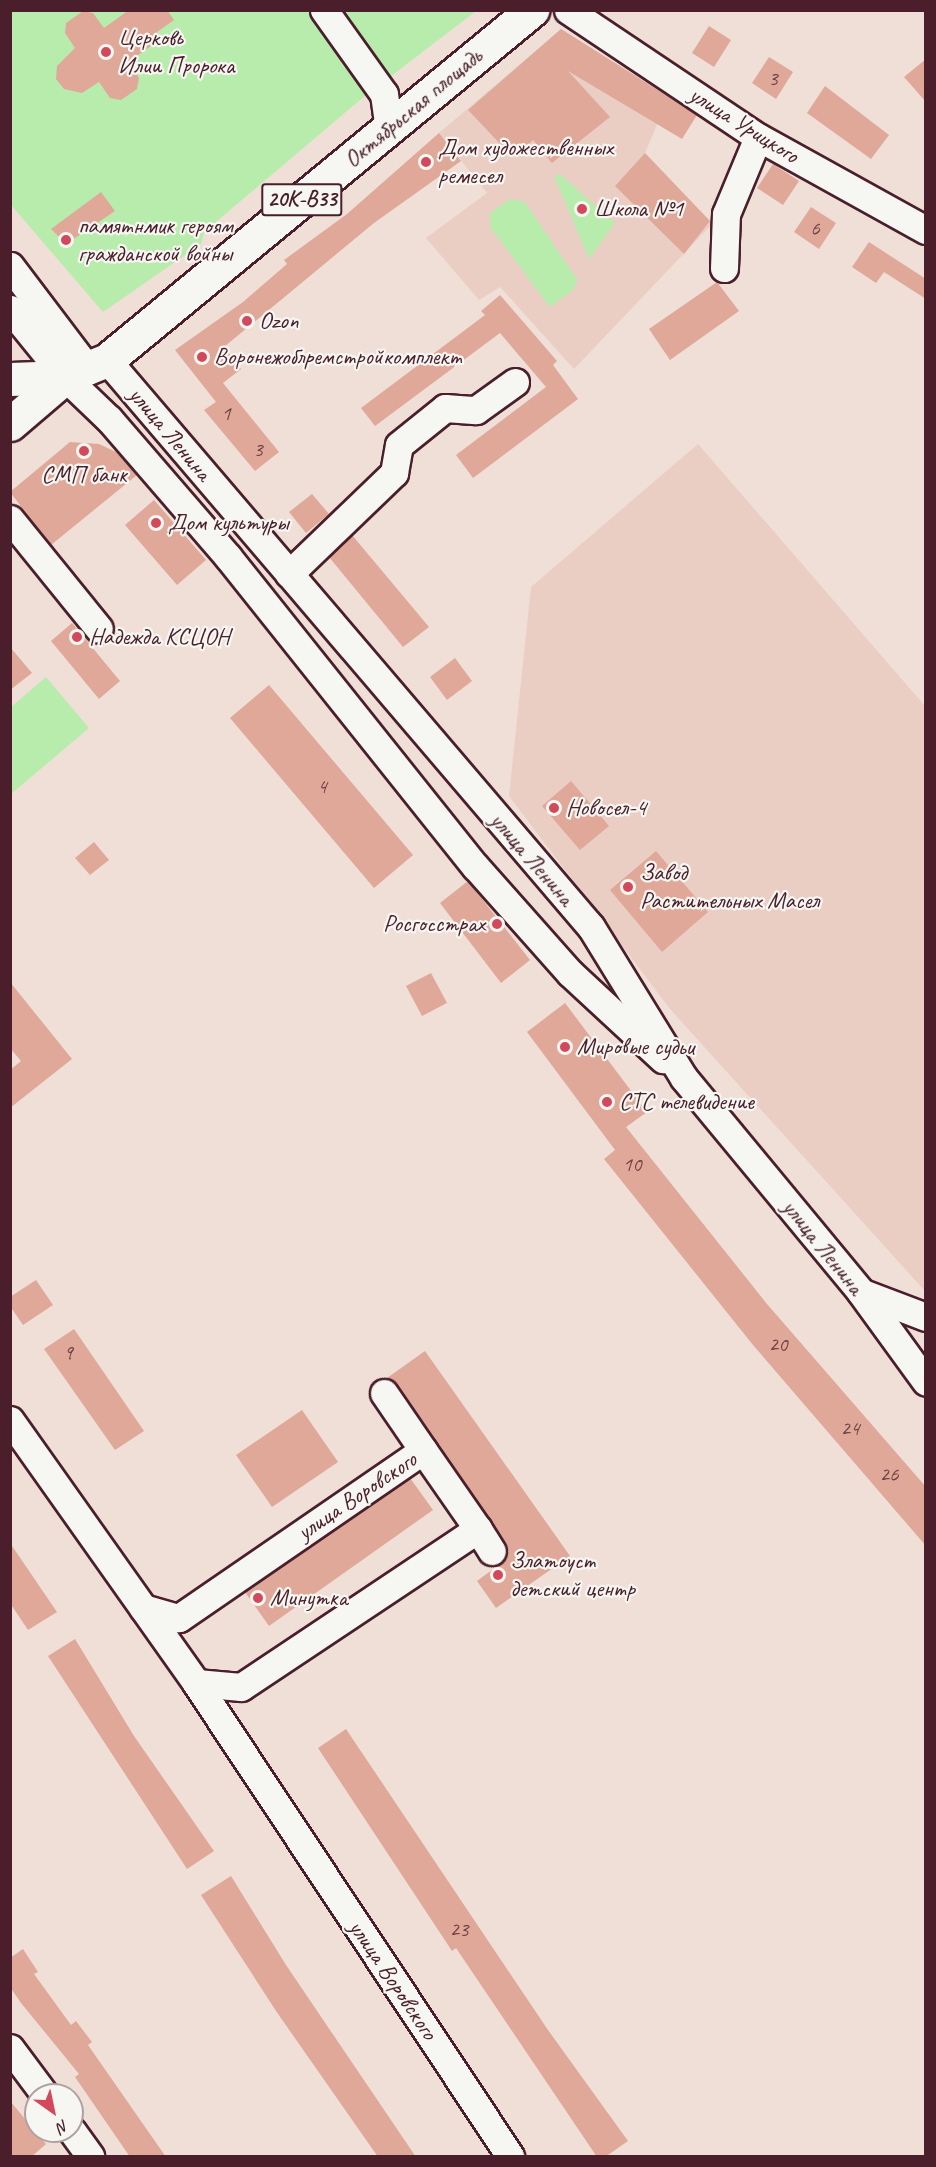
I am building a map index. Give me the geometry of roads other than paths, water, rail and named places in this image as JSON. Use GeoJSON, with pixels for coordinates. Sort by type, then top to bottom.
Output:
{"type":"FeatureCollection","features":[{"type":"Feature","properties":{"kind":"main road","name":"Октябрьская площадь"},"geometry":{"type":"LineString","coordinates":[[10,424],[87,369],[389,129],[532,10]]}},
{"type":"Feature","properties":{"kind":"main road"},"geometry":{"type":"LineString","coordinates":[[10,379],[87,369]]}},
{"type":"Feature","properties":{"kind":"street"},"geometry":{"type":"LineString","coordinates":[[324,10],[384,94],[389,129]]}},
{"type":"Feature","properties":{"kind":"street","name":"улица Урицкого"},"geometry":{"type":"LineString","coordinates":[[568,10],[758,137],[926,230]]}},
{"type":"Feature","properties":{"kind":"street"},"geometry":{"type":"LineString","coordinates":[[724,268],[726,214],[758,137]]}},
{"type":"Feature","properties":{"kind":"street"},"geometry":{"type":"LineString","coordinates":[[10,266],[87,369],[109,419],[228,557],[475,866],[562,964],[684,1078]]}},
{"type":"Feature","properties":{"kind":"street"},"geometry":{"type":"LineString","coordinates":[[10,309],[87,369]]}},
{"type":"Feature","properties":{"kind":"street","name":"улица Ленина"},"geometry":{"type":"LineString","coordinates":[[87,369],[289,574],[591,927],[684,1078],[860,1291],[926,1382]]}},
{"type":"Feature","properties":{"kind":"street"},"geometry":{"type":"LineString","coordinates":[[289,574],[394,473],[399,445],[445,408],[476,410],[515,382]]}},
{"type":"Feature","properties":{"kind":"street"},"geometry":{"type":"LineString","coordinates":[[10,519],[99,629]]}},
{"type":"Feature","properties":{"kind":"street"},"geometry":{"type":"LineString","coordinates":[[860,1291],[926,1317]]}},
{"type":"Feature","properties":{"kind":"street"},"geometry":{"type":"LineString","coordinates":[[384,1393],[423,1450]]}},
{"type":"Feature","properties":{"kind":"street","name":"улица Воровского"},"geometry":{"type":"LineString","coordinates":[[10,1419],[196,1683],[510,2157]]}},
{"type":"Feature","properties":{"kind":"street","name":"улица Воровского"},"geometry":{"type":"LineString","coordinates":[[143,1608],[179,1618],[423,1450],[485,1540],[241,1687],[196,1683]]}},
{"type":"Feature","properties":{"kind":"street"},"geometry":{"type":"LineString","coordinates":[[10,2048],[36,2083]]}},
{"type":"Feature","properties":{"kind":"street"},"geometry":{"type":"LineString","coordinates":[[80,2143],[90,2157]]}},
{"type":"Feature","properties":{"kind":"place","name":"Церковь Илии Пророка"},"geometry":{"type":"Point","coordinates":[106,52]}},
{"type":"Feature","properties":{"kind":"place","name":"Дом художественных ремесел"},"geometry":{"type":"Point","coordinates":[426,162]}},
{"type":"Feature","properties":{"kind":"place","name":"Школа №1"},"geometry":{"type":"Point","coordinates":[582,209]}},
{"type":"Feature","properties":{"kind":"place","name":"памятнмик героям гражданской войны"},"geometry":{"type":"Point","coordinates":[66,240]}},
{"type":"Feature","properties":{"kind":"place","name":"Ozon"},"geometry":{"type":"Point","coordinates":[247,321]}},
{"type":"Feature","properties":{"kind":"place","name":"Воронежоблремстройкомплект"},"geometry":{"type":"Point","coordinates":[202,357]}},
{"type":"Feature","properties":{"kind":"place","name":"СМП банк"},"geometry":{"type":"Point","coordinates":[84,451]}},
{"type":"Feature","properties":{"kind":"place","name":"Дом культуры"},"geometry":{"type":"Point","coordinates":[156,523]}},
{"type":"Feature","properties":{"kind":"place","name":"Надежда КСЦОН"},"geometry":{"type":"Point","coordinates":[77,637]}},
{"type":"Feature","properties":{"kind":"place","name":"Новосел-4"},"geometry":{"type":"Point","coordinates":[554,808]}},
{"type":"Feature","properties":{"kind":"place","name":"Завод Растительных Масел"},"geometry":{"type":"Point","coordinates":[628,887]}},
{"type":"Feature","properties":{"kind":"place","name":"Росгосстрах"},"geometry":{"type":"Point","coordinates":[497,924]}},
{"type":"Feature","properties":{"kind":"place","name":"Мировые судьи"},"geometry":{"type":"Point","coordinates":[565,1047]}},
{"type":"Feature","properties":{"kind":"place","name":"СТС телевидение"},"geometry":{"type":"Point","coordinates":[607,1102]}},
{"type":"Feature","properties":{"kind":"place","name":"Златоуст детский центр"},"geometry":{"type":"Point","coordinates":[498,1575]}},
{"type":"Feature","properties":{"kind":"place","name":"Минутка"},"geometry":{"type":"Point","coordinates":[258,1598]}}]}
